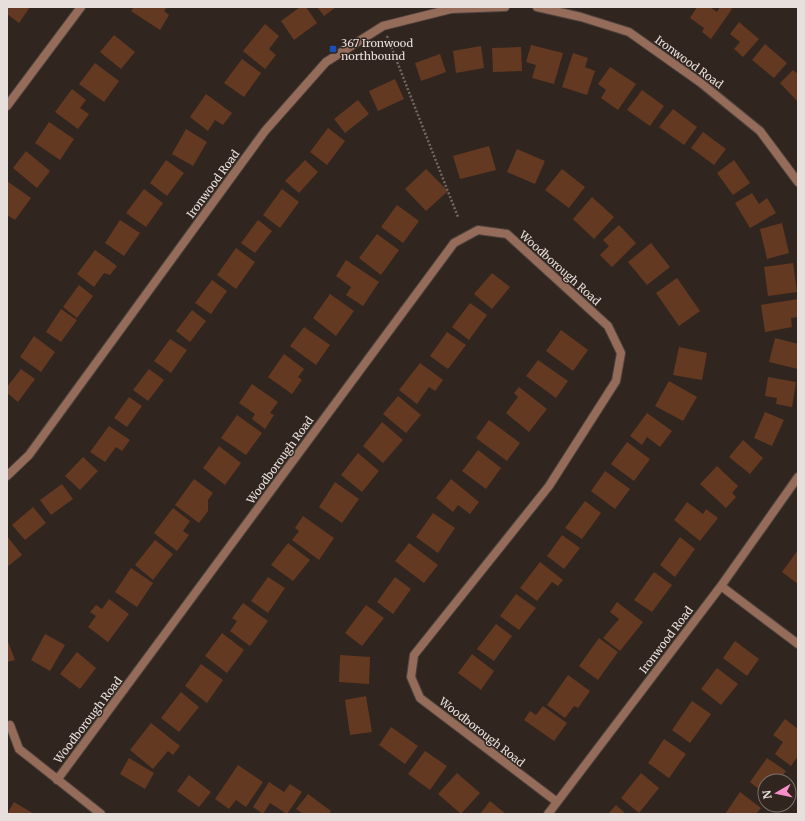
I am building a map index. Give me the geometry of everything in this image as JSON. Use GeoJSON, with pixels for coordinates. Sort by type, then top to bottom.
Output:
{"type":"FeatureCollection","features":[{"type":"Feature","properties":{"kind":"street"},"geometry":{"type":"LineString","coordinates":[[7,106],[81,7]]}},
{"type":"Feature","properties":{"kind":"street","name":"Ironwood Road"},"geometry":{"type":"LineString","coordinates":[[7,476],[29,455],[265,132],[326,62],[383,26],[451,9],[505,7]]}},
{"type":"Feature","properties":{"kind":"street","name":"Ironwood Road"},"geometry":{"type":"LineString","coordinates":[[537,7],[581,17],[629,32],[701,83],[760,131],[798,182]]}},
{"type":"Feature","properties":{"kind":"street","name":"Woodborough Road"},"geometry":{"type":"LineString","coordinates":[[57,780],[454,243],[478,230],[507,234],[608,326],[621,353],[616,381],[549,486],[414,656],[411,677],[420,698],[557,802]]}},
{"type":"Feature","properties":{"kind":"street","name":"Ironwood Road"},"geometry":{"type":"LineString","coordinates":[[548,814],[721,586],[798,477]]}},
{"type":"Feature","properties":{"kind":"street"},"geometry":{"type":"LineString","coordinates":[[721,586],[798,644]]}},
{"type":"Feature","properties":{"kind":"street","name":"Woodborough Road"},"geometry":{"type":"LineString","coordinates":[[10,725],[19,749],[101,814]]}},
{"type":"Feature","properties":{"kind":"path"},"geometry":{"type":"LineString","coordinates":[[383,26],[458,217]]}},
{"type":"Feature","properties":{"kind":"building"},"geometry":{"type":"Polygon","coordinates":[[[7,7],[30,7],[19,23],[7,14],[7,7]]]}},
{"type":"Feature","properties":{"kind":"building"},"geometry":{"type":"Polygon","coordinates":[[[134,7],[167,7],[164,11],[169,15],[160,30],[131,11],[134,7]]]}},
{"type":"Feature","properties":{"kind":"building"},"geometry":{"type":"Polygon","coordinates":[[[300,7],[306,7],[317,23],[294,40],[281,21],[300,7]]]}},
{"type":"Feature","properties":{"kind":"building"},"geometry":{"type":"Polygon","coordinates":[[[317,7],[336,7],[324,16],[317,7]]]}},
{"type":"Feature","properties":{"kind":"building"},"geometry":{"type":"Polygon","coordinates":[[[697,7],[710,7],[717,12],[720,7],[729,7],[732,9],[711,39],[702,32],[704,28],[690,18],[697,7]]]}},
{"type":"Feature","properties":{"kind":"building"},"geometry":{"type":"Polygon","coordinates":[[[739,22],[759,39],[743,57],[734,49],[740,42],[730,34],[739,22]]]}},
{"type":"Feature","properties":{"kind":"building"},"geometry":{"type":"Polygon","coordinates":[[[265,24],[279,36],[269,49],[276,55],[265,69],[243,51],[265,24]]]}},
{"type":"Feature","properties":{"kind":"building"},"geometry":{"type":"Polygon","coordinates":[[[114,35],[135,52],[121,69],[100,52],[114,35]]]}},
{"type":"Feature","properties":{"kind":"building"},"geometry":{"type":"Polygon","coordinates":[[[765,44],[787,63],[774,78],[752,60],[765,44]]]}},
{"type":"Feature","properties":{"kind":"building"},"geometry":{"type":"Polygon","coordinates":[[[531,45],[563,53],[554,84],[532,78],[536,65],[526,62],[531,45]]]}},
{"type":"Feature","properties":{"kind":"building"},"geometry":{"type":"Polygon","coordinates":[[[481,46],[484,68],[456,73],[453,51],[481,46]]]}},
{"type":"Feature","properties":{"kind":"building"},"geometry":{"type":"Polygon","coordinates":[[[521,47],[522,71],[493,72],[492,48],[521,47]]]}},
{"type":"Feature","properties":{"kind":"building"},"geometry":{"type":"Polygon","coordinates":[[[573,53],[588,58],[585,67],[595,71],[587,95],[562,87],[573,53]]]}},
{"type":"Feature","properties":{"kind":"building"},"geometry":{"type":"Polygon","coordinates":[[[440,54],[446,72],[421,81],[415,63],[440,54]]]}},
{"type":"Feature","properties":{"kind":"building"},"geometry":{"type":"Polygon","coordinates":[[[242,59],[261,73],[244,97],[224,83],[242,59]]]}},
{"type":"Feature","properties":{"kind":"building"},"geometry":{"type":"Polygon","coordinates":[[[95,63],[119,81],[104,102],[79,84],[95,63]]]}},
{"type":"Feature","properties":{"kind":"building"},"geometry":{"type":"Polygon","coordinates":[[[610,67],[636,84],[618,110],[601,98],[606,90],[598,84],[610,67]]]}},
{"type":"Feature","properties":{"kind":"building"},"geometry":{"type":"Polygon","coordinates":[[[793,70],[798,74],[798,102],[780,83],[793,70]]]}},
{"type":"Feature","properties":{"kind":"building"},"geometry":{"type":"Polygon","coordinates":[[[395,79],[404,99],[378,111],[369,91],[395,79]]]}},
{"type":"Feature","properties":{"kind":"building"},"geometry":{"type":"Polygon","coordinates":[[[72,89],[86,100],[80,108],[89,114],[78,129],[55,112],[72,89]]]}},
{"type":"Feature","properties":{"kind":"building"},"geometry":{"type":"Polygon","coordinates":[[[642,90],[664,106],[650,126],[627,110],[642,90]]]}},
{"type":"Feature","properties":{"kind":"building"},"geometry":{"type":"Polygon","coordinates":[[[206,94],[232,113],[223,125],[215,120],[208,131],[190,117],[206,94]]]}},
{"type":"Feature","properties":{"kind":"building"},"geometry":{"type":"Polygon","coordinates":[[[358,100],[369,114],[345,133],[334,119],[358,100]]]}},
{"type":"Feature","properties":{"kind":"building"},"geometry":{"type":"Polygon","coordinates":[[[673,109],[697,127],[684,145],[659,127],[673,109]]]}},
{"type":"Feature","properties":{"kind":"building"},"geometry":{"type":"Polygon","coordinates":[[[49,122],[74,139],[60,160],[35,143],[49,122]]]}},
{"type":"Feature","properties":{"kind":"building"},"geometry":{"type":"Polygon","coordinates":[[[328,128],[345,141],[327,165],[310,152],[328,128]]]}},
{"type":"Feature","properties":{"kind":"building"},"geometry":{"type":"Polygon","coordinates":[[[186,129],[207,142],[193,166],[172,154],[186,129]]]}},
{"type":"Feature","properties":{"kind":"building"},"geometry":{"type":"Polygon","coordinates":[[[703,132],[726,149],[714,165],[691,148],[703,132]]]}},
{"type":"Feature","properties":{"kind":"building"},"geometry":{"type":"Polygon","coordinates":[[[489,146],[496,170],[460,179],[453,156],[489,146]]]}},
{"type":"Feature","properties":{"kind":"building"},"geometry":{"type":"Polygon","coordinates":[[[517,149],[545,161],[535,184],[507,172],[517,149]]]}},
{"type":"Feature","properties":{"kind":"building"},"geometry":{"type":"Polygon","coordinates":[[[26,151],[50,171],[37,188],[13,168],[26,151]]]}},
{"type":"Feature","properties":{"kind":"building"},"geometry":{"type":"Polygon","coordinates":[[[166,160],[184,173],[167,196],[150,183],[166,160]]]}},
{"type":"Feature","properties":{"kind":"building"},"geometry":{"type":"Polygon","coordinates":[[[305,160],[318,172],[299,193],[285,181],[305,160]]]}},
{"type":"Feature","properties":{"kind":"building"},"geometry":{"type":"Polygon","coordinates":[[[734,160],[750,183],[733,195],[717,173],[734,160]]]}},
{"type":"Feature","properties":{"kind":"building"},"geometry":{"type":"Polygon","coordinates":[[[426,169],[448,191],[426,211],[405,189],[426,169]]]}},
{"type":"Feature","properties":{"kind":"building"},"geometry":{"type":"Polygon","coordinates":[[[562,169],[585,187],[569,208],[545,190],[562,169]]]}},
{"type":"Feature","properties":{"kind":"building"},"geometry":{"type":"Polygon","coordinates":[[[7,181],[31,198],[15,220],[7,215],[7,181]]]}},
{"type":"Feature","properties":{"kind":"building"},"geometry":{"type":"Polygon","coordinates":[[[144,189],[163,203],[146,227],[126,213],[144,189]]]}},
{"type":"Feature","properties":{"kind":"building"},"geometry":{"type":"Polygon","coordinates":[[[282,189],[299,202],[280,228],[263,215],[282,189]]]}},
{"type":"Feature","properties":{"kind":"building"},"geometry":{"type":"Polygon","coordinates":[[[752,193],[759,204],[767,198],[776,213],[750,228],[735,203],[752,193]]]}},
{"type":"Feature","properties":{"kind":"building"},"geometry":{"type":"Polygon","coordinates":[[[592,197],[614,217],[594,239],[573,219],[592,197]]]}},
{"type":"Feature","properties":{"kind":"building"},"geometry":{"type":"Polygon","coordinates":[[[397,205],[419,221],[403,243],[381,227],[397,205]]]}},
{"type":"Feature","properties":{"kind":"building"},"geometry":{"type":"Polygon","coordinates":[[[120,220],[140,233],[124,256],[105,243],[120,220]]]}},
{"type":"Feature","properties":{"kind":"building"},"geometry":{"type":"Polygon","coordinates":[[[258,220],[272,231],[255,253],[241,243],[258,220]]]}},
{"type":"Feature","properties":{"kind":"building"},"geometry":{"type":"Polygon","coordinates":[[[782,223],[789,253],[767,259],[760,229],[782,223]]]}},
{"type":"Feature","properties":{"kind":"building"},"geometry":{"type":"Polygon","coordinates":[[[619,225],[636,243],[612,267],[600,255],[609,246],[603,240],[619,225]]]}},
{"type":"Feature","properties":{"kind":"building"},"geometry":{"type":"Polygon","coordinates":[[[377,234],[399,250],[381,275],[359,258],[377,234]]]}},
{"type":"Feature","properties":{"kind":"building"},"geometry":{"type":"Polygon","coordinates":[[[651,243],[670,267],[647,285],[628,262],[651,243]]]}},
{"type":"Feature","properties":{"kind":"building"},"geometry":{"type":"Polygon","coordinates":[[[236,248],[255,262],[236,289],[217,275],[236,248]]]}},
{"type":"Feature","properties":{"kind":"building"},"geometry":{"type":"Polygon","coordinates":[[[95,250],[117,266],[110,275],[104,273],[94,287],[77,274],[95,250]]]}},
{"type":"Feature","properties":{"kind":"building"},"geometry":{"type":"Polygon","coordinates":[[[346,260],[379,282],[363,306],[346,295],[351,287],[336,276],[346,260]]]}},
{"type":"Feature","properties":{"kind":"building"},"geometry":{"type":"Polygon","coordinates":[[[793,263],[797,292],[768,296],[764,267],[793,263]]]}},
{"type":"Feature","properties":{"kind":"building"},"geometry":{"type":"Polygon","coordinates":[[[492,273],[510,287],[492,309],[474,294],[492,273]]]}},
{"type":"Feature","properties":{"kind":"building"},"geometry":{"type":"Polygon","coordinates":[[[677,278],[700,311],[679,326],[656,293],[677,278]]]}},
{"type":"Feature","properties":{"kind":"building"},"geometry":{"type":"Polygon","coordinates":[[[212,280],[227,291],[211,314],[195,303],[212,280]]]}},
{"type":"Feature","properties":{"kind":"building"},"geometry":{"type":"Polygon","coordinates":[[[79,285],[93,296],[77,318],[63,307],[79,285]]]}},
{"type":"Feature","properties":{"kind":"building"},"geometry":{"type":"Polygon","coordinates":[[[330,294],[354,311],[336,336],[313,318],[330,294]]]}},
{"type":"Feature","properties":{"kind":"building"},"geometry":{"type":"Polygon","coordinates":[[[798,299],[798,317],[791,318],[792,327],[765,332],[761,305],[798,299]]]}},
{"type":"Feature","properties":{"kind":"building"},"geometry":{"type":"Polygon","coordinates":[[[470,303],[487,315],[469,340],[452,327],[470,303]]]}},
{"type":"Feature","properties":{"kind":"building"},"geometry":{"type":"Polygon","coordinates":[[[61,309],[77,320],[61,342],[46,332],[61,309]]]}},
{"type":"Feature","properties":{"kind":"building"},"geometry":{"type":"Polygon","coordinates":[[[192,310],[206,321],[190,342],[176,331],[192,310]]]}},
{"type":"Feature","properties":{"kind":"building"},"geometry":{"type":"Polygon","coordinates":[[[304,327],[330,345],[316,365],[290,346],[304,327]]]}},
{"type":"Feature","properties":{"kind":"building"},"geometry":{"type":"Polygon","coordinates":[[[561,330],[588,350],[573,371],[546,351],[561,330]]]}},
{"type":"Feature","properties":{"kind":"building"},"geometry":{"type":"Polygon","coordinates":[[[447,332],[466,345],[448,369],[430,356],[447,332]]]}},
{"type":"Feature","properties":{"kind":"building"},"geometry":{"type":"Polygon","coordinates":[[[34,336],[55,352],[41,372],[20,357],[34,336]]]}},
{"type":"Feature","properties":{"kind":"building"},"geometry":{"type":"Polygon","coordinates":[[[775,338],[798,344],[798,369],[769,362],[775,338]]]}},
{"type":"Feature","properties":{"kind":"building"},"geometry":{"type":"Polygon","coordinates":[[[170,339],[187,350],[171,373],[154,361],[170,339]]]}},
{"type":"Feature","properties":{"kind":"building"},"geometry":{"type":"Polygon","coordinates":[[[679,347],[707,353],[702,380],[673,375],[679,347]]]}},
{"type":"Feature","properties":{"kind":"building"},"geometry":{"type":"Polygon","coordinates":[[[284,354],[304,369],[298,377],[302,380],[292,394],[268,377],[284,354]]]}},
{"type":"Feature","properties":{"kind":"building"},"geometry":{"type":"Polygon","coordinates":[[[538,360],[568,381],[556,398],[526,376],[538,360]]]}},
{"type":"Feature","properties":{"kind":"building"},"geometry":{"type":"Polygon","coordinates":[[[420,363],[443,380],[435,391],[429,387],[417,404],[399,390],[420,363]]]}},
{"type":"Feature","properties":{"kind":"building"},"geometry":{"type":"Polygon","coordinates":[[[21,369],[35,379],[18,402],[7,393],[7,387],[21,369]]]}},
{"type":"Feature","properties":{"kind":"building"},"geometry":{"type":"Polygon","coordinates":[[[149,369],[164,380],[148,401],[133,390],[149,369]]]}},
{"type":"Feature","properties":{"kind":"building"},"geometry":{"type":"Polygon","coordinates":[[[768,377],[796,382],[792,407],[776,404],[777,398],[765,396],[768,377]]]}},
{"type":"Feature","properties":{"kind":"building"},"geometry":{"type":"Polygon","coordinates":[[[669,381],[697,397],[683,421],[655,406],[669,381]]]}},
{"type":"Feature","properties":{"kind":"building"},"geometry":{"type":"Polygon","coordinates":[[[252,384],[278,402],[270,413],[274,415],[265,429],[252,419],[255,414],[239,403],[252,384]]]}},
{"type":"Feature","properties":{"kind":"building"},"geometry":{"type":"Polygon","coordinates":[[[519,387],[547,409],[529,432],[506,413],[518,397],[514,393],[519,387]]]}},
{"type":"Feature","properties":{"kind":"building"},"geometry":{"type":"Polygon","coordinates":[[[398,396],[421,415],[406,433],[383,414],[398,396]]]}},
{"type":"Feature","properties":{"kind":"building"},"geometry":{"type":"Polygon","coordinates":[[[129,397],[142,406],[127,427],[114,418],[129,397]]]}},
{"type":"Feature","properties":{"kind":"building"},"geometry":{"type":"Polygon","coordinates":[[[765,412],[784,420],[772,446],[754,438],[765,412]]]}},
{"type":"Feature","properties":{"kind":"building"},"geometry":{"type":"Polygon","coordinates":[[[647,413],[672,431],[660,447],[647,437],[642,445],[630,436],[647,413]]]}},
{"type":"Feature","properties":{"kind":"building"},"geometry":{"type":"Polygon","coordinates":[[[237,415],[262,433],[246,455],[221,438],[237,415]]]}},
{"type":"Feature","properties":{"kind":"building"},"geometry":{"type":"Polygon","coordinates":[[[489,420],[520,443],[507,461],[476,438],[489,420]]]}},
{"type":"Feature","properties":{"kind":"building"},"geometry":{"type":"Polygon","coordinates":[[[382,422],[403,440],[383,463],[363,446],[382,422]]]}},
{"type":"Feature","properties":{"kind":"building"},"geometry":{"type":"Polygon","coordinates":[[[109,426],[130,440],[122,451],[116,447],[105,462],[90,452],[109,426]]]}},
{"type":"Feature","properties":{"kind":"building"},"geometry":{"type":"Polygon","coordinates":[[[743,440],[763,458],[750,474],[729,457],[743,440]]]}},
{"type":"Feature","properties":{"kind":"building"},"geometry":{"type":"Polygon","coordinates":[[[627,442],[650,459],[634,481],[611,464],[627,442]]]}},
{"type":"Feature","properties":{"kind":"building"},"geometry":{"type":"Polygon","coordinates":[[[219,446],[241,463],[225,485],[203,468],[219,446]]]}},
{"type":"Feature","properties":{"kind":"building"},"geometry":{"type":"Polygon","coordinates":[[[478,450],[501,468],[486,489],[462,471],[478,450]]]}},
{"type":"Feature","properties":{"kind":"building"},"geometry":{"type":"Polygon","coordinates":[[[358,453],[379,471],[362,492],[341,475],[358,453]]]}},
{"type":"Feature","properties":{"kind":"building"},"geometry":{"type":"Polygon","coordinates":[[[83,457],[98,471],[80,490],[65,476],[83,457]]]}},
{"type":"Feature","properties":{"kind":"building"},"geometry":{"type":"Polygon","coordinates":[[[717,466],[738,486],[732,493],[736,497],[726,508],[700,484],[717,466]]]}},
{"type":"Feature","properties":{"kind":"building"},"geometry":{"type":"Polygon","coordinates":[[[605,471],[630,489],[615,509],[591,491],[605,471]]]}},
{"type":"Feature","properties":{"kind":"building"},"geometry":{"type":"Polygon","coordinates":[[[194,479],[213,493],[208,500],[208,511],[199,523],[175,505],[194,479]]]}},
{"type":"Feature","properties":{"kind":"building"},"geometry":{"type":"Polygon","coordinates":[[[451,479],[479,502],[470,514],[458,505],[453,512],[436,498],[451,479]]]}},
{"type":"Feature","properties":{"kind":"building"},"geometry":{"type":"Polygon","coordinates":[[[335,482],[359,499],[342,523],[319,507],[335,482]]]}},
{"type":"Feature","properties":{"kind":"building"},"geometry":{"type":"Polygon","coordinates":[[[62,484],[73,499],[51,515],[40,500],[62,484]]]}},
{"type":"Feature","properties":{"kind":"building"},"geometry":{"type":"Polygon","coordinates":[[[585,501],[601,513],[582,539],[565,528],[585,501]]]}},
{"type":"Feature","properties":{"kind":"building"},"geometry":{"type":"Polygon","coordinates":[[[687,502],[703,514],[706,509],[718,518],[700,541],[674,520],[687,502]]]}},
{"type":"Feature","properties":{"kind":"building"},"geometry":{"type":"Polygon","coordinates":[[[33,507],[46,523],[25,540],[12,525],[33,507]]]}},
{"type":"Feature","properties":{"kind":"building"},"geometry":{"type":"Polygon","coordinates":[[[173,508],[190,521],[183,531],[189,535],[177,551],[154,533],[173,508]]]}},
{"type":"Feature","properties":{"kind":"building"},"geometry":{"type":"Polygon","coordinates":[[[433,513],[455,528],[438,553],[416,537],[433,513]]]}},
{"type":"Feature","properties":{"kind":"building"},"geometry":{"type":"Polygon","coordinates":[[[303,516],[334,538],[319,560],[292,540],[299,531],[295,528],[303,516]]]}},
{"type":"Feature","properties":{"kind":"building"},"geometry":{"type":"Polygon","coordinates":[[[562,535],[580,548],[564,569],[547,556],[562,535]]]}},
{"type":"Feature","properties":{"kind":"building"},"geometry":{"type":"Polygon","coordinates":[[[7,536],[22,555],[7,567],[7,536]]]}},
{"type":"Feature","properties":{"kind":"building"},"geometry":{"type":"Polygon","coordinates":[[[680,537],[695,549],[675,577],[660,565],[680,537]]]}},
{"type":"Feature","properties":{"kind":"building"},"geometry":{"type":"Polygon","coordinates":[[[155,540],[173,554],[153,580],[135,565],[155,540]]]}},
{"type":"Feature","properties":{"kind":"building"},"geometry":{"type":"Polygon","coordinates":[[[288,543],[310,560],[293,581],[271,565],[288,543]]]}},
{"type":"Feature","properties":{"kind":"building"},"geometry":{"type":"Polygon","coordinates":[[[409,543],[438,565],[424,583],[395,561],[409,543]]]}},
{"type":"Feature","properties":{"kind":"building"},"geometry":{"type":"Polygon","coordinates":[[[798,550],[798,584],[782,572],[798,550]]]}},
{"type":"Feature","properties":{"kind":"building"},"geometry":{"type":"Polygon","coordinates":[[[540,562],[563,580],[558,586],[552,582],[537,601],[520,588],[540,562]]]}},
{"type":"Feature","properties":{"kind":"building"},"geometry":{"type":"Polygon","coordinates":[[[131,568],[153,583],[137,607],[115,592],[131,568]]]}},
{"type":"Feature","properties":{"kind":"building"},"geometry":{"type":"Polygon","coordinates":[[[654,572],[672,585],[652,612],[634,600],[654,572]]]}},
{"type":"Feature","properties":{"kind":"building"},"geometry":{"type":"Polygon","coordinates":[[[268,577],[285,588],[268,613],[251,601],[268,577]]]}},
{"type":"Feature","properties":{"kind":"building"},"geometry":{"type":"Polygon","coordinates":[[[395,577],[411,589],[393,614],[377,602],[395,577]]]}},
{"type":"Feature","properties":{"kind":"building"},"geometry":{"type":"Polygon","coordinates":[[[516,594],[536,608],[519,630],[500,616],[516,594]]]}},
{"type":"Feature","properties":{"kind":"building"},"geometry":{"type":"Polygon","coordinates":[[[109,599],[129,614],[108,642],[88,627],[96,616],[90,612],[96,605],[102,609],[109,599]]]}},
{"type":"Feature","properties":{"kind":"building"},"geometry":{"type":"Polygon","coordinates":[[[617,602],[643,622],[620,651],[603,638],[619,619],[610,612],[617,602]]]}},
{"type":"Feature","properties":{"kind":"building"},"geometry":{"type":"Polygon","coordinates":[[[243,603],[268,621],[250,646],[230,631],[237,621],[232,618],[243,603]]]}},
{"type":"Feature","properties":{"kind":"building"},"geometry":{"type":"Polygon","coordinates":[[[366,605],[384,618],[362,646],[345,633],[366,605]]]}},
{"type":"Feature","properties":{"kind":"building"},"geometry":{"type":"Polygon","coordinates":[[[496,624],[512,636],[494,661],[477,649],[496,624]]]}},
{"type":"Feature","properties":{"kind":"building"},"geometry":{"type":"Polygon","coordinates":[[[222,633],[244,650],[227,673],[205,656],[222,633]]]}},
{"type":"Feature","properties":{"kind":"building"},"geometry":{"type":"Polygon","coordinates":[[[45,634],[65,645],[50,671],[31,660],[45,634]]]}},
{"type":"Feature","properties":{"kind":"building"},"geometry":{"type":"Polygon","coordinates":[[[599,638],[618,652],[598,680],[579,666],[599,638]]]}},
{"type":"Feature","properties":{"kind":"building"},"geometry":{"type":"Polygon","coordinates":[[[7,639],[15,660],[7,662],[7,639]]]}},
{"type":"Feature","properties":{"kind":"building"},"geometry":{"type":"Polygon","coordinates":[[[735,641],[759,659],[747,676],[723,658],[735,641]]]}},
{"type":"Feature","properties":{"kind":"building"},"geometry":{"type":"Polygon","coordinates":[[[77,652],[96,668],[80,689],[60,674],[77,652]]]}},
{"type":"Feature","properties":{"kind":"building"},"geometry":{"type":"Polygon","coordinates":[[[472,654],[494,671],[481,690],[458,673],[472,654]]]}},
{"type":"Feature","properties":{"kind":"building"},"geometry":{"type":"Polygon","coordinates":[[[340,655],[370,657],[369,684],[339,682],[340,655]]]}},
{"type":"Feature","properties":{"kind":"building"},"geometry":{"type":"Polygon","coordinates":[[[201,664],[223,680],[207,703],[185,686],[201,664]]]}},
{"type":"Feature","properties":{"kind":"building"},"geometry":{"type":"Polygon","coordinates":[[[717,668],[738,684],[721,705],[701,689],[717,668]]]}},
{"type":"Feature","properties":{"kind":"building"},"geometry":{"type":"Polygon","coordinates":[[[568,675],[590,691],[578,708],[574,706],[565,718],[547,705],[568,675]]]}},
{"type":"Feature","properties":{"kind":"building"},"geometry":{"type":"Polygon","coordinates":[[[181,692],[199,707],[179,732],[161,718],[181,692]]]}},
{"type":"Feature","properties":{"kind":"building"},"geometry":{"type":"Polygon","coordinates":[[[366,696],[372,732],[350,735],[345,700],[366,696]]]}},
{"type":"Feature","properties":{"kind":"building"},"geometry":{"type":"Polygon","coordinates":[[[692,701],[711,714],[690,743],[672,730],[692,701]]]}},
{"type":"Feature","properties":{"kind":"building"},"geometry":{"type":"Polygon","coordinates":[[[543,706],[567,723],[554,741],[524,720],[530,711],[536,715],[543,706]]]}},
{"type":"Feature","properties":{"kind":"building"},"geometry":{"type":"Polygon","coordinates":[[[785,719],[798,729],[798,756],[791,766],[775,754],[783,742],[773,735],[785,719]]]}},
{"type":"Feature","properties":{"kind":"building"},"geometry":{"type":"Polygon","coordinates":[[[151,723],[180,746],[173,755],[168,751],[153,769],[130,750],[151,723]]]}},
{"type":"Feature","properties":{"kind":"building"},"geometry":{"type":"Polygon","coordinates":[[[391,727],[418,746],[405,764],[379,745],[391,727]]]}},
{"type":"Feature","properties":{"kind":"building"},"geometry":{"type":"Polygon","coordinates":[[[664,739],[686,754],[669,778],[648,763],[664,739]]]}},
{"type":"Feature","properties":{"kind":"building"},"geometry":{"type":"Polygon","coordinates":[[[425,751],[447,766],[430,790],[408,774],[425,751]]]}},
{"type":"Feature","properties":{"kind":"building"},"geometry":{"type":"Polygon","coordinates":[[[129,758],[154,773],[145,789],[120,774],[129,758]]]}},
{"type":"Feature","properties":{"kind":"building"},"geometry":{"type":"Polygon","coordinates":[[[767,758],[786,771],[785,773],[757,773],[757,788],[750,782],[767,758]]]}},
{"type":"Feature","properties":{"kind":"building"},"geometry":{"type":"Polygon","coordinates":[[[238,765],[263,782],[246,807],[236,800],[229,809],[215,799],[238,765]]]}},
{"type":"Feature","properties":{"kind":"building"},"geometry":{"type":"Polygon","coordinates":[[[457,773],[480,793],[461,814],[438,794],[457,773]]]}},
{"type":"Feature","properties":{"kind":"building"},"geometry":{"type":"Polygon","coordinates":[[[641,773],[659,788],[639,813],[621,798],[641,773]]]}},
{"type":"Feature","properties":{"kind":"building"},"geometry":{"type":"Polygon","coordinates":[[[189,775],[211,792],[199,807],[177,791],[189,775]]]}},
{"type":"Feature","properties":{"kind":"building"},"geometry":{"type":"Polygon","coordinates":[[[269,782],[284,792],[290,784],[302,792],[287,814],[270,803],[263,814],[253,807],[269,782]]]}},
{"type":"Feature","properties":{"kind":"building"},"geometry":{"type":"Polygon","coordinates":[[[740,792],[757,805],[756,814],[725,814],[740,792]]]}},
{"type":"Feature","properties":{"kind":"building"},"geometry":{"type":"Polygon","coordinates":[[[308,794],[331,811],[329,814],[303,814],[296,809],[308,794]]]}},
{"type":"Feature","properties":{"kind":"building"},"geometry":{"type":"Polygon","coordinates":[[[490,801],[506,814],[480,814],[490,801]]]}},
{"type":"Feature","properties":{"kind":"building"},"geometry":{"type":"Polygon","coordinates":[[[14,802],[34,814],[7,814],[14,802]]]}},
{"type":"Feature","properties":{"kind":"building"},"geometry":{"type":"Polygon","coordinates":[[[616,805],[626,814],[608,814],[616,805]]]}},
{"type":"Feature","properties":{"kind":"place","name":"367 Ironwood northbound"},"geometry":{"type":"Point","coordinates":[333,49]}}]}
